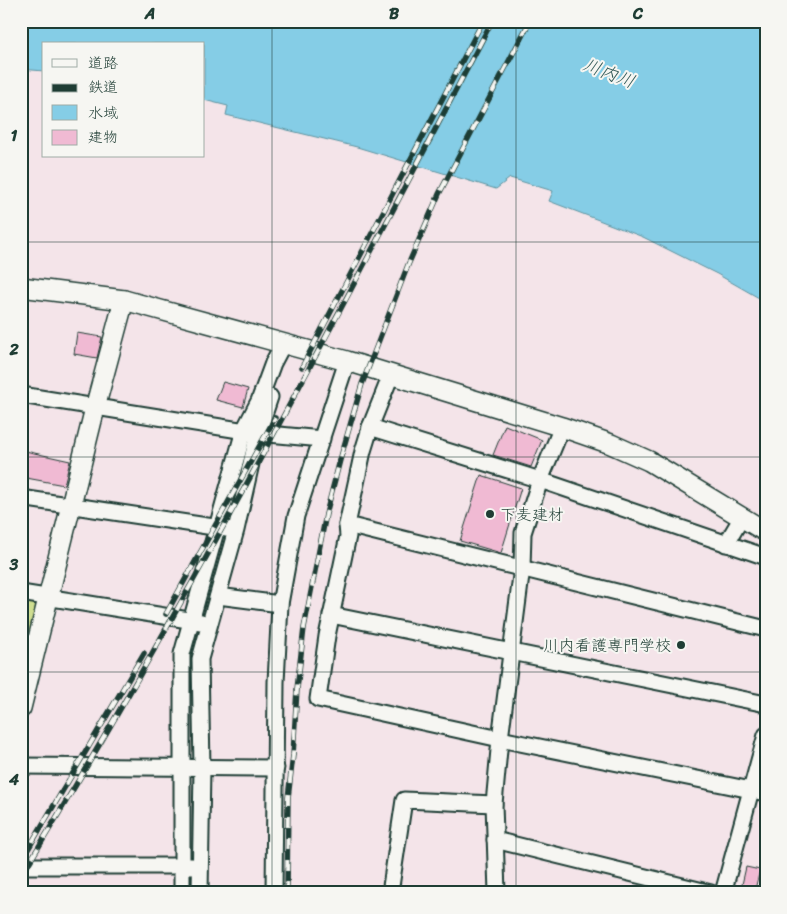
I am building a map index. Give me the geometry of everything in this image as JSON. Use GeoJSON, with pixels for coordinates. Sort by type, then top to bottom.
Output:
{"type":"FeatureCollection","features":[{"type":"Feature","properties":{"kind":"street"},"geometry":{"type":"LineString","coordinates":[[21,287],[124,300],[347,362],[562,427],[611,444],[649,461],[766,532]]}},
{"type":"Feature","properties":{"kind":"street"},"geometry":{"type":"LineString","coordinates":[[21,708],[95,408],[124,300]]}},
{"type":"Feature","properties":{"kind":"street"},"geometry":{"type":"LineString","coordinates":[[182,893],[182,654],[217,529],[251,432],[280,367],[283,344]]}},
{"type":"Feature","properties":{"kind":"street"},"geometry":{"type":"LineString","coordinates":[[274,893],[276,682],[280,604],[296,516],[347,362]]}},
{"type":"Feature","properties":{"kind":"street"},"geometry":{"type":"LineString","coordinates":[[390,375],[363,451],[347,525],[348,536],[331,615],[318,699],[500,739],[759,792]]}},
{"type":"Feature","properties":{"kind":"street"},"geometry":{"type":"LineString","coordinates":[[21,396],[251,432],[322,439]]}},
{"type":"Feature","properties":{"kind":"street"},"geometry":{"type":"LineString","coordinates":[[498,893],[494,804],[500,739],[522,568],[523,533],[540,480],[562,427]]}},
{"type":"Feature","properties":{"kind":"street"},"geometry":{"type":"LineString","coordinates":[[370,428],[540,480],[766,557]]}},
{"type":"Feature","properties":{"kind":"street"},"geometry":{"type":"LineString","coordinates":[[200,893],[202,768],[200,659],[236,530],[251,432]]}},
{"type":"Feature","properties":{"kind":"street"},"geometry":{"type":"LineString","coordinates":[[21,498],[217,529],[236,530]]}},
{"type":"Feature","properties":{"kind":"street"},"geometry":{"type":"LineString","coordinates":[[726,544],[742,517]]}},
{"type":"Feature","properties":{"kind":"street"},"geometry":{"type":"LineString","coordinates":[[347,525],[766,629]]}},
{"type":"Feature","properties":{"kind":"street"},"geometry":{"type":"LineString","coordinates":[[21,593],[191,621],[210,622]]}},
{"type":"Feature","properties":{"kind":"street"},"geometry":{"type":"LineString","coordinates":[[218,596],[280,604]]}},
{"type":"Feature","properties":{"kind":"street"},"geometry":{"type":"LineString","coordinates":[[331,615],[766,704]]}},
{"type":"Feature","properties":{"kind":"street"},"geometry":{"type":"LineString","coordinates":[[723,893],[759,792],[766,735]]}},
{"type":"Feature","properties":{"kind":"street"},"geometry":{"type":"LineString","coordinates":[[21,766],[276,768]]}},
{"type":"Feature","properties":{"kind":"street"},"geometry":{"type":"LineString","coordinates":[[390,893],[404,800],[494,804]]}},
{"type":"Feature","properties":{"kind":"street"},"geometry":{"type":"LineString","coordinates":[[495,840],[711,893]]}},
{"type":"Feature","properties":{"kind":"street"},"geometry":{"type":"LineString","coordinates":[[21,866],[201,866]]}},
{"type":"Feature","properties":{"kind":"green space"},"geometry":{"type":"Polygon","coordinates":[[[21,601],[40,603],[21,679],[21,601]]]}},
{"type":"Feature","properties":{"kind":"water","name":"川内川"},"geometry":{"type":"Polygon","coordinates":[[[21,21],[766,21],[766,302],[717,274],[643,237],[549,201],[553,191],[510,178],[496,189],[357,147],[226,115],[228,106],[205,100],[205,42],[42,42],[42,71],[21,69],[21,21]]]}},
{"type":"Feature","properties":{"kind":"building"},"geometry":{"type":"Polygon","coordinates":[[[77,333],[102,337],[97,358],[74,354],[77,333]]]}},
{"type":"Feature","properties":{"kind":"building"},"geometry":{"type":"Polygon","coordinates":[[[223,382],[248,389],[243,407],[216,400],[223,382]]]}},
{"type":"Feature","properties":{"kind":"building","name":"下麦建材"},"geometry":{"type":"Polygon","coordinates":[[[505,425],[542,440],[531,467],[493,455],[505,425]]]}},
{"type":"Feature","properties":{"kind":"building"},"geometry":{"type":"Polygon","coordinates":[[[21,450],[70,461],[64,485],[21,477],[21,450]]]}},
{"type":"Feature","properties":{"kind":"building","name":"下麦建材"},"geometry":{"type":"Polygon","coordinates":[[[481,475],[521,488],[501,553],[460,541],[481,475]]]}},
{"type":"Feature","properties":{"kind":"building"},"geometry":{"type":"Polygon","coordinates":[[[746,867],[760,870],[754,893],[741,889],[746,867]]]}},
{"type":"Feature","properties":{"kind":"railway"},"geometry":{"type":"LineString","coordinates":[[302,367],[483,21]]}},
{"type":"Feature","properties":{"kind":"railway"},"geometry":{"type":"LineString","coordinates":[[21,876],[145,666],[264,453],[492,21]]}},
{"type":"Feature","properties":{"kind":"railway"},"geometry":{"type":"LineString","coordinates":[[287,893],[288,798],[304,628],[326,514],[340,460],[362,384],[408,265],[439,194],[530,21]]}},
{"type":"Feature","properties":{"kind":"railway"},"geometry":{"type":"LineString","coordinates":[[166,614],[275,418]]}},
{"type":"Feature","properties":{"kind":"railway"},"geometry":{"type":"LineString","coordinates":[[21,861],[144,653]]}},
{"type":"Feature","properties":{"kind":"place","name":"下麦建材"},"geometry":{"type":"Point","coordinates":[490,514]}},
{"type":"Feature","properties":{"kind":"place","name":"川内看護専門学校"},"geometry":{"type":"Point","coordinates":[681,645]}}]}
